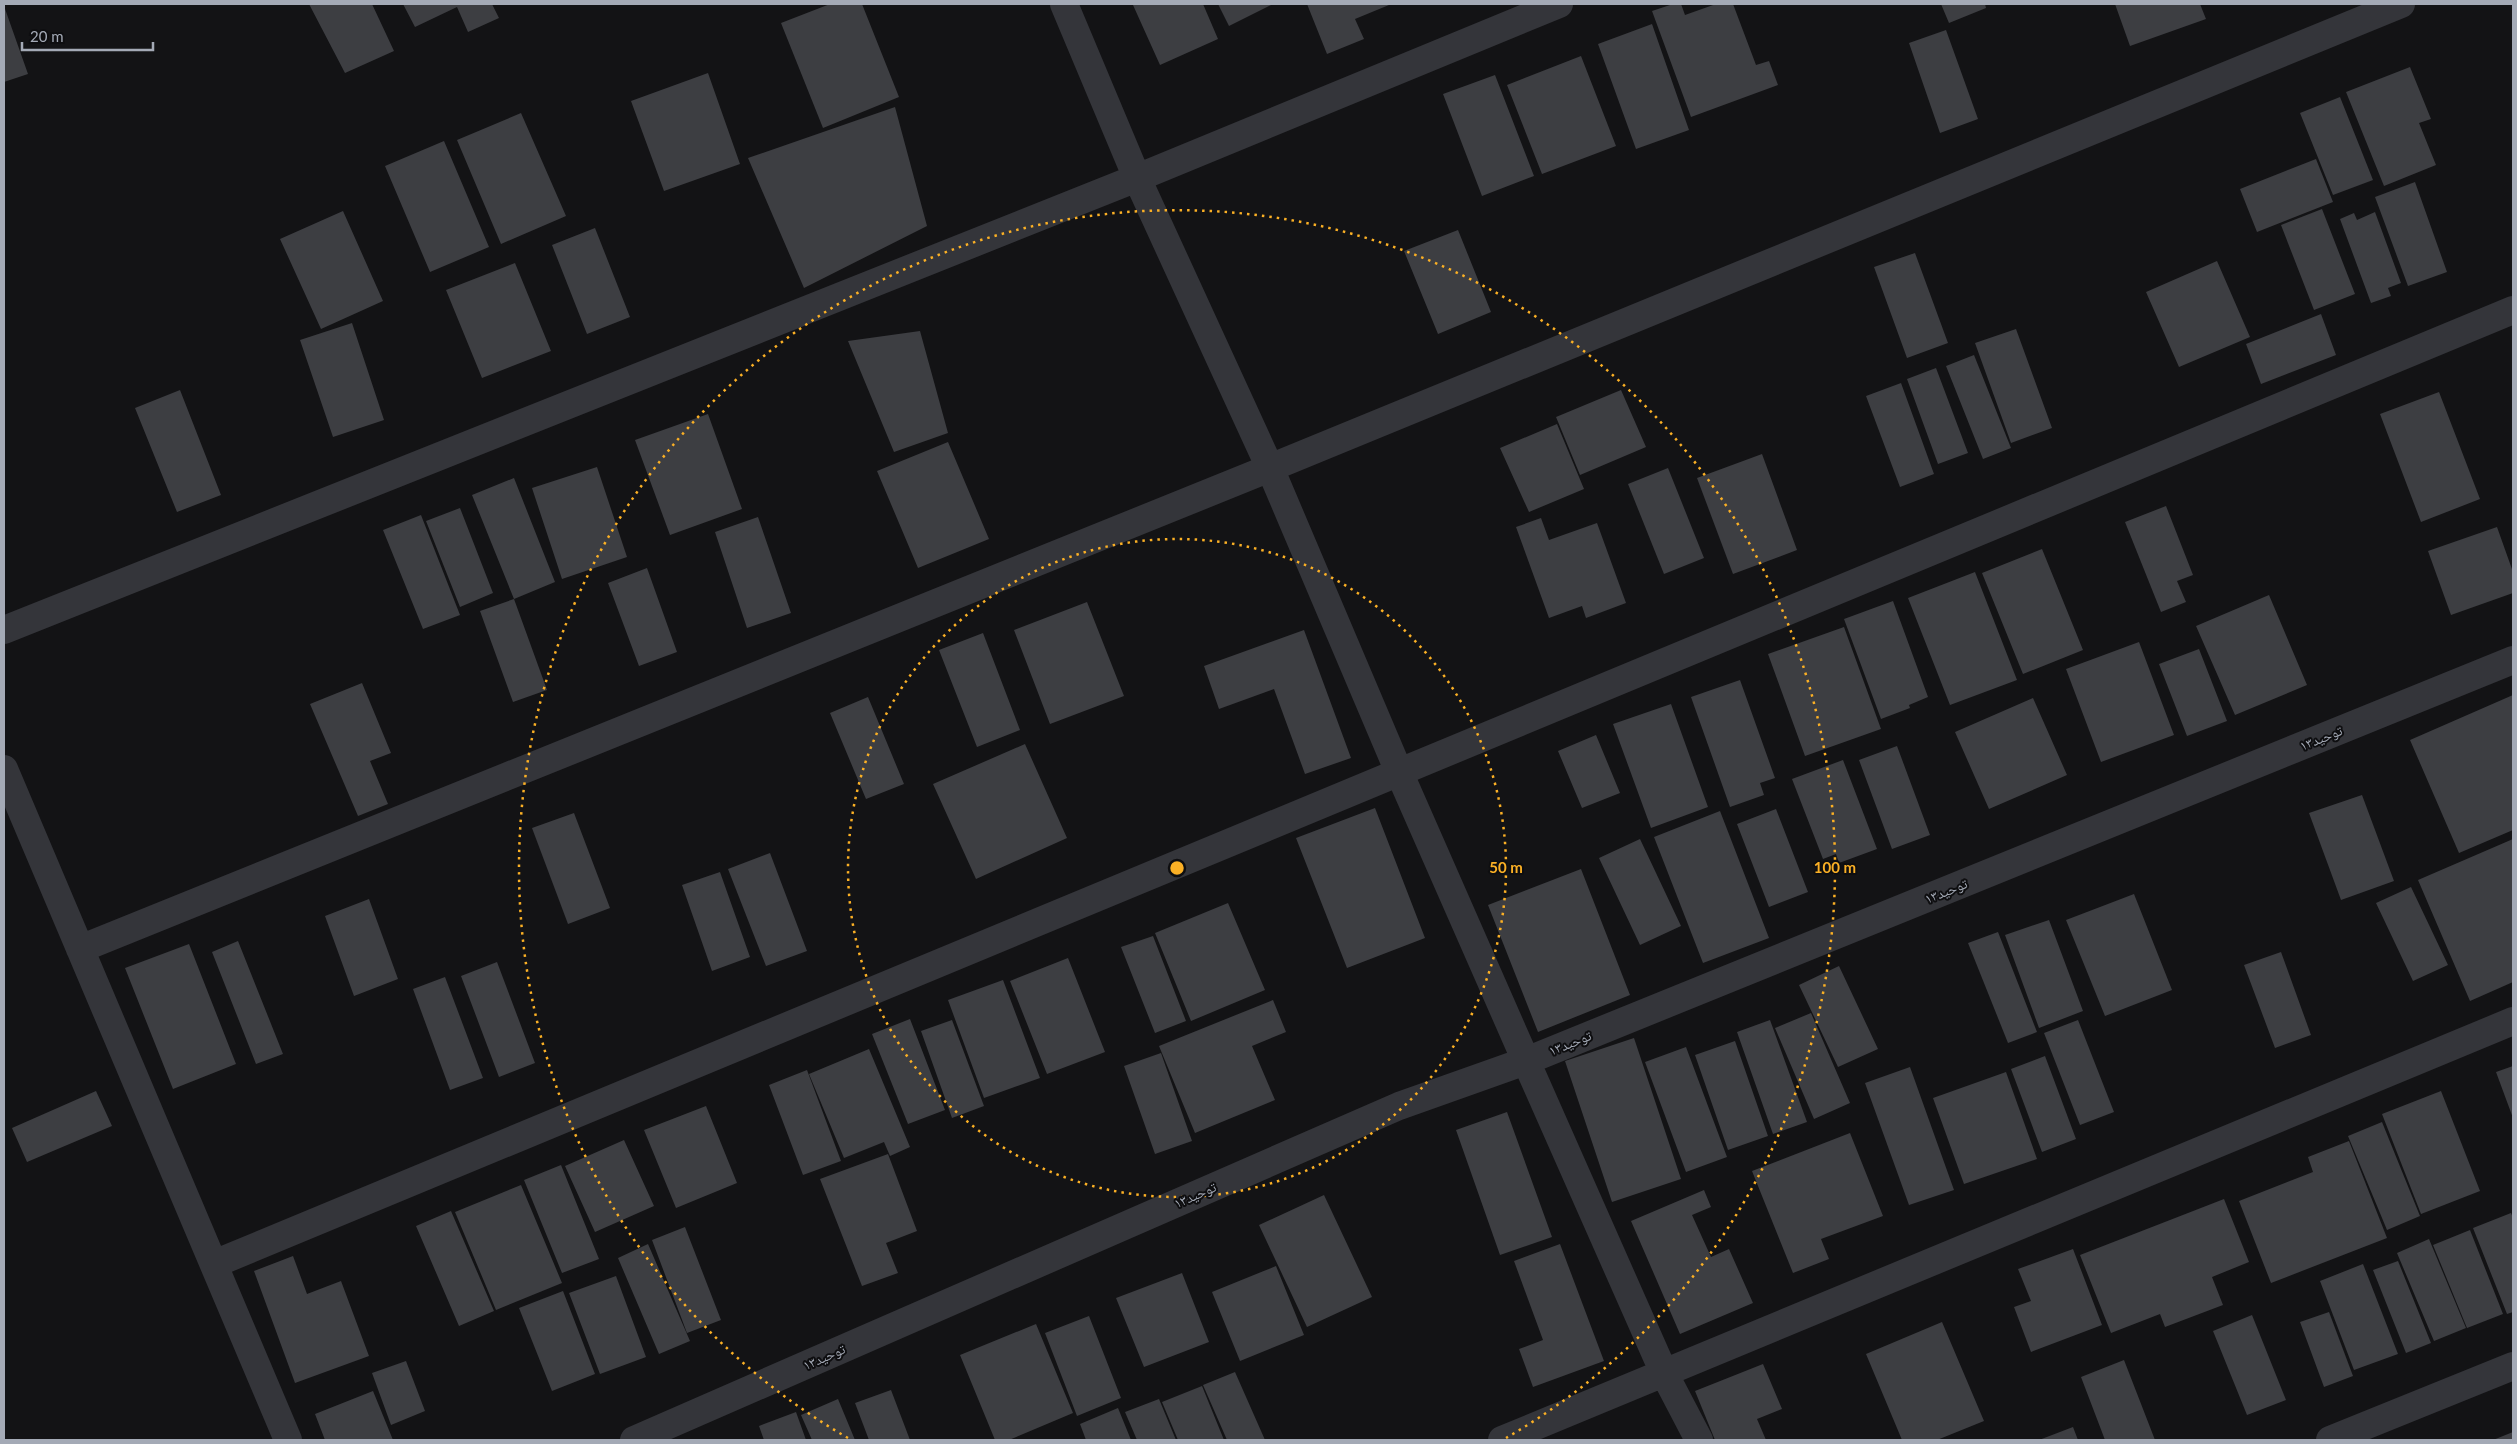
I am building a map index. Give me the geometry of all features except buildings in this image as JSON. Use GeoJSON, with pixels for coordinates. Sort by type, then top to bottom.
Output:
{"type":"FeatureCollection","features":[{"type":"Feature","properties":{"kind":"street"},"geometry":{"type":"LineString","coordinates":[[1064,4],[1137,178],[1270,468],[1399,772],[1526,1061],[1664,1373],[1699,1440]]}},
{"type":"Feature","properties":{"kind":"street"},"geometry":{"type":"LineString","coordinates":[[4,630],[1137,178],[1558,4]]}},
{"type":"Feature","properties":{"kind":"street"},"geometry":{"type":"LineString","coordinates":[[80,949],[1270,468],[2401,4]]}},
{"type":"Feature","properties":{"kind":"street"},"geometry":{"type":"LineString","coordinates":[[214,1264],[2513,310]]}},
{"type":"Feature","properties":{"kind":"street","name":"توحید۱۳"},"geometry":{"type":"LineString","coordinates":[[634,1440],[1399,1106],[1526,1061],[2513,660]]}},
{"type":"Feature","properties":{"kind":"street"},"geometry":{"type":"LineString","coordinates":[[4,769],[288,1440]]}},
{"type":"Feature","properties":{"kind":"street"},"geometry":{"type":"LineString","coordinates":[[1502,1440],[2513,1021]]}},
{"type":"Feature","properties":{"kind":"street"},"geometry":{"type":"LineString","coordinates":[[2330,1440],[2513,1366]]}}]}
